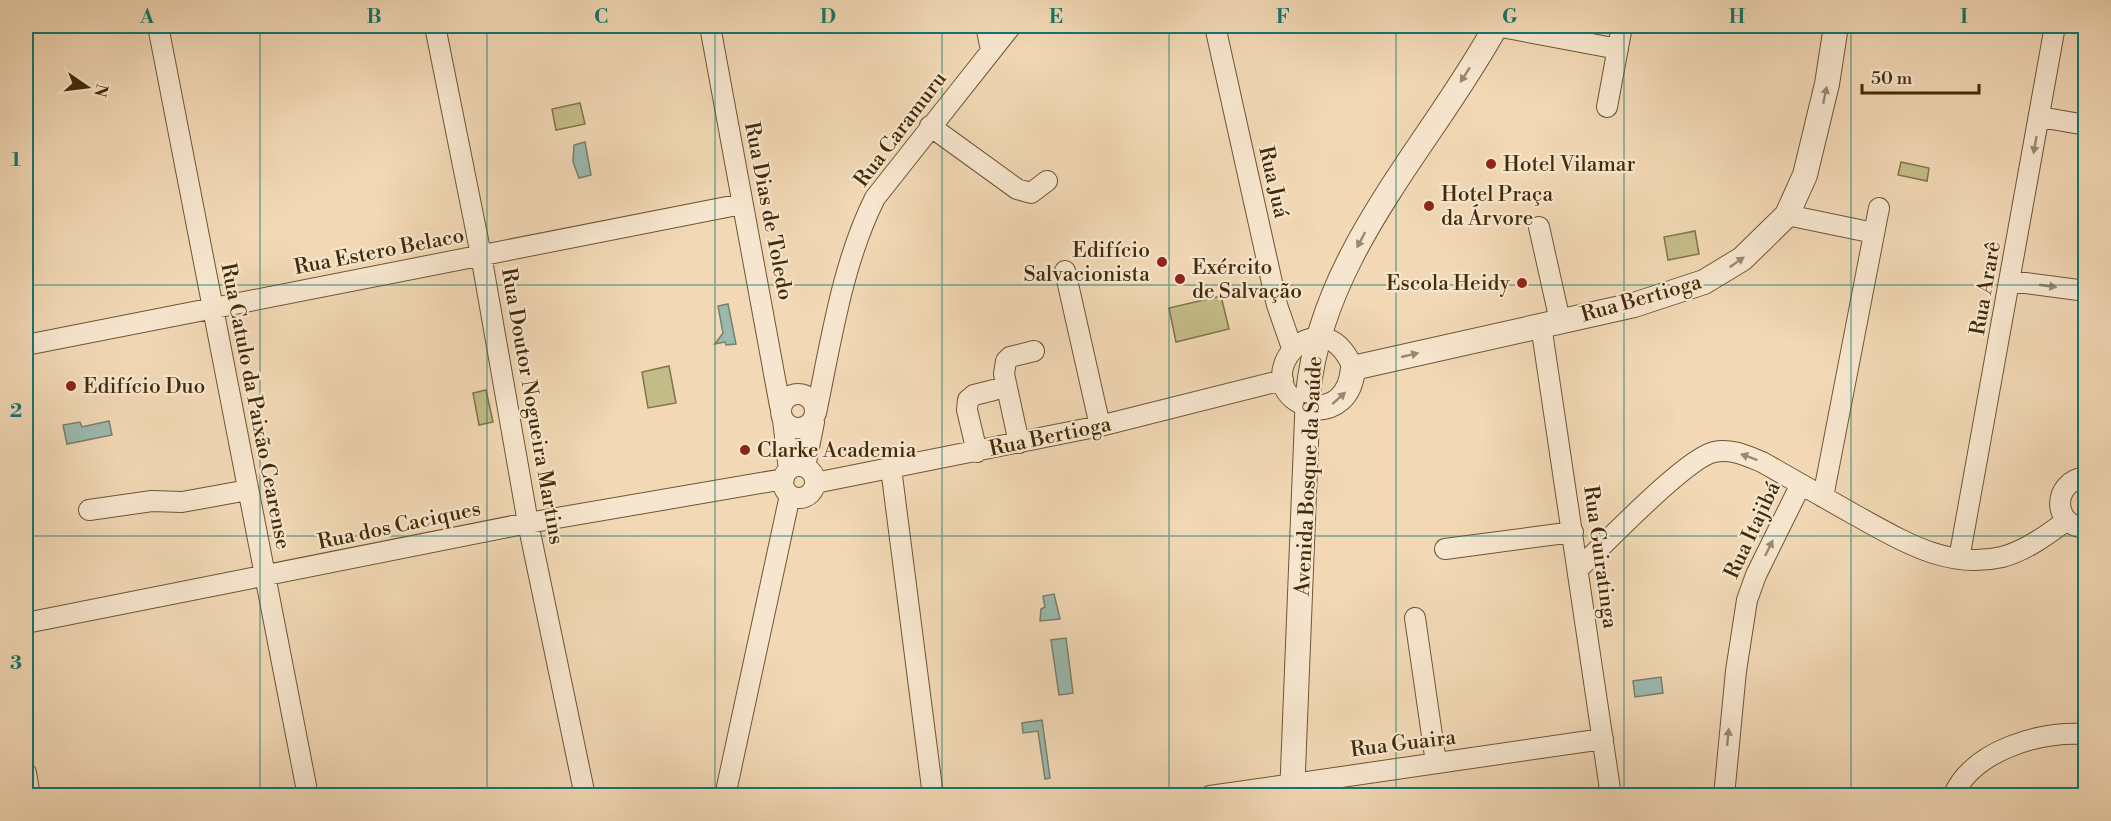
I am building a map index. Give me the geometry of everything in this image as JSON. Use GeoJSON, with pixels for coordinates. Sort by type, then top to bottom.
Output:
{"type":"FeatureCollection","features":[{"type":"Feature","properties":{"kind":"street","name":"Rua Catulo da Paixão Cearense"},"geometry":{"type":"LineString","coordinates":[[158,26],[308,795]]}},
{"type":"Feature","properties":{"kind":"street","name":"Rua Doutor Nogueira Martins"},"geometry":{"type":"LineString","coordinates":[[435,26],[481,255],[528,523],[585,795]]}},
{"type":"Feature","properties":{"kind":"street","name":"Rua Dias de Toledo"},"geometry":{"type":"LineString","coordinates":[[710,26],[796,479]]}},
{"type":"Feature","properties":{"kind":"street"},"geometry":{"type":"LineString","coordinates":[[986,26],[991,50]]}},
{"type":"Feature","properties":{"kind":"street","name":"Rua Caramuru"},"geometry":{"type":"LineString","coordinates":[[725,795],[796,479],[815,418],[842,295],[865,218],[875,198],[1011,26]]}},
{"type":"Feature","properties":{"kind":"street","name":"Rua Juá"},"geometry":{"type":"LineString","coordinates":[[1215,26],[1277,306],[1292,348]]}},
{"type":"Feature","properties":{"kind":"street"},"geometry":{"type":"LineString","coordinates":[[1496,26],[1618,49]]}},
{"type":"Feature","properties":{"kind":"street","name":"Avenida Bosque da Saúde"},"geometry":{"type":"LineString","coordinates":[[1292,788],[1308,407],[1310,378],[1318,337],[1336,292],[1375,214],[1496,26]]}},
{"type":"Feature","properties":{"kind":"street"},"geometry":{"type":"LineString","coordinates":[[1607,107],[1622,26]]}},
{"type":"Feature","properties":{"kind":"street","name":"Rua Bertioga"},"geometry":{"type":"LineString","coordinates":[[1353,368],[1634,305],[1704,282],[1742,259],[1787,214],[1805,176],[1813,148],[1836,26]]}},
{"type":"Feature","properties":{"kind":"street","name":"Rua Ararê"},"geometry":{"type":"LineString","coordinates":[[1959,559],[2011,281],[2055,26]]}},
{"type":"Feature","properties":{"kind":"street"},"geometry":{"type":"LineString","coordinates":[[2040,117],[2085,125]]}},
{"type":"Feature","properties":{"kind":"street"},"geometry":{"type":"LineString","coordinates":[[930,126],[1017,189],[1030,193],[1047,181]]}},
{"type":"Feature","properties":{"kind":"street","name":"Rua Estero Belaco"},"geometry":{"type":"LineString","coordinates":[[26,345],[742,204]]}},
{"type":"Feature","properties":{"kind":"street"},"geometry":{"type":"LineString","coordinates":[[1823,497],[1879,208]]}},
{"type":"Feature","properties":{"kind":"street"},"geometry":{"type":"LineString","coordinates":[[1787,214],[1874,233]]}},
{"type":"Feature","properties":{"kind":"street","name":"Rua Guiratinga"},"geometry":{"type":"LineString","coordinates":[[1539,227],[1573,532],[1611,795]]}},
{"type":"Feature","properties":{"kind":"street"},"geometry":{"type":"LineString","coordinates":[[1065,271],[1100,426]]}},
{"type":"Feature","properties":{"kind":"street"},"geometry":{"type":"LineString","coordinates":[[2011,281],[2085,291]]}},
{"type":"Feature","properties":{"kind":"street"},"geometry":{"type":"LineString","coordinates":[[1318,337],[1341,348],[1353,368],[1352,381],[1339,401],[1319,409],[1308,407],[1290,396],[1283,380],[1282,365],[1292,348],[1305,339],[1318,337]]}},
{"type":"Feature","properties":{"kind":"street"},"geometry":{"type":"LineString","coordinates":[[1018,443],[1004,369],[1010,357],[1034,351]]}},
{"type":"Feature","properties":{"kind":"street","name":"Rua Bertioga"},"geometry":{"type":"LineString","coordinates":[[796,479],[891,468],[977,452],[1100,426],[1283,380]]}},
{"type":"Feature","properties":{"kind":"street"},"geometry":{"type":"LineString","coordinates":[[977,452],[968,400],[974,395],[994,390]]}},
{"type":"Feature","properties":{"kind":"street"},"geometry":{"type":"LineString","coordinates":[[801,394],[809,398],[815,418],[804,428],[794,429],[782,413],[785,399],[801,394]]}},
{"type":"Feature","properties":{"kind":"street","name":"Rua Itajibá"},"geometry":{"type":"LineString","coordinates":[[1579,568],[1689,464],[1713,452],[1728,451],[1745,455],[1801,484],[1756,575],[1747,600],[1736,671],[1724,795]]}},
{"type":"Feature","properties":{"kind":"street"},"geometry":{"type":"LineString","coordinates":[[891,468],[933,795]]}},
{"type":"Feature","properties":{"kind":"street"},"geometry":{"type":"LineString","coordinates":[[2085,477],[2073,480],[2064,488],[2059,499],[2060,510],[2066,521],[2074,526],[2085,528]]}},
{"type":"Feature","properties":{"kind":"street","name":"Rua dos Caciques"},"geometry":{"type":"LineString","coordinates":[[26,623],[528,523],[796,479]]}},
{"type":"Feature","properties":{"kind":"street"},"geometry":{"type":"LineString","coordinates":[[1801,484],[1909,545],[1931,554],[1959,559],[2003,556],[2036,541],[2066,521]]}},
{"type":"Feature","properties":{"kind":"street"},"geometry":{"type":"LineString","coordinates":[[89,510],[152,501],[182,502],[248,490]]}},
{"type":"Feature","properties":{"kind":"street"},"geometry":{"type":"LineString","coordinates":[[1445,549],[1573,532]]}},
{"type":"Feature","properties":{"kind":"street"},"geometry":{"type":"LineString","coordinates":[[1415,618],[1436,764]]}},
{"type":"Feature","properties":{"kind":"street"},"geometry":{"type":"LineString","coordinates":[[1953,795],[1958,785],[1977,765],[2006,749],[2036,738],[2085,734]]}},
{"type":"Feature","properties":{"kind":"street","name":"Rua Guaira"},"geometry":{"type":"LineString","coordinates":[[1210,795],[1292,788],[1603,739]]}},
{"type":"Feature","properties":{"kind":"street"},"geometry":{"type":"LineString","coordinates":[[26,773],[30,795]]}},
{"type":"Feature","properties":{"kind":"shaded area"},"geometry":{"type":"Polygon","coordinates":[[[580,103],[585,124],[556,130],[552,109],[580,103]]]}},
{"type":"Feature","properties":{"kind":"shaded area"},"geometry":{"type":"Polygon","coordinates":[[[1901,162],[1929,168],[1927,181],[1898,175],[1901,162]]]}},
{"type":"Feature","properties":{"kind":"shaded area"},"geometry":{"type":"Polygon","coordinates":[[[1695,231],[1699,254],[1668,260],[1664,237],[1695,231]]]}},
{"type":"Feature","properties":{"kind":"shaded area"},"geometry":{"type":"Polygon","coordinates":[[[1221,296],[1229,329],[1176,342],[1169,308],[1221,296]]]}},
{"type":"Feature","properties":{"kind":"shaded area"},"geometry":{"type":"Polygon","coordinates":[[[669,366],[676,403],[648,408],[642,372],[669,366]]]}},
{"type":"Feature","properties":{"kind":"shaded area"},"geometry":{"type":"Polygon","coordinates":[[[486,390],[493,422],[479,425],[473,393],[486,390]]]}},
{"type":"Feature","properties":{"kind":"water"},"geometry":{"type":"Polygon","coordinates":[[[585,142],[591,175],[579,178],[573,162],[574,145],[585,142]]]}},
{"type":"Feature","properties":{"kind":"water"},"geometry":{"type":"Polygon","coordinates":[[[728,304],[736,344],[726,345],[725,342],[715,344],[723,333],[718,306],[728,304]]]}},
{"type":"Feature","properties":{"kind":"water"},"geometry":{"type":"Polygon","coordinates":[[[109,421],[112,435],[67,444],[63,425],[80,422],[82,427],[109,421]]]}},
{"type":"Feature","properties":{"kind":"water"},"geometry":{"type":"Polygon","coordinates":[[[1054,594],[1060,619],[1040,621],[1041,609],[1045,607],[1043,596],[1054,594]]]}},
{"type":"Feature","properties":{"kind":"water"},"geometry":{"type":"Polygon","coordinates":[[[1066,638],[1073,693],[1059,695],[1051,640],[1066,638]]]}},
{"type":"Feature","properties":{"kind":"water"},"geometry":{"type":"Polygon","coordinates":[[[1661,677],[1663,693],[1635,697],[1633,681],[1661,677]]]}},
{"type":"Feature","properties":{"kind":"water"},"geometry":{"type":"Polygon","coordinates":[[[1042,720],[1050,778],[1045,779],[1038,731],[1023,733],[1022,723],[1042,720]]]}},
{"type":"Feature","properties":{"kind":"place","name":"Hotel Vilamar"},"geometry":{"type":"Point","coordinates":[1491,164]}},
{"type":"Feature","properties":{"kind":"place","name":"Hotel Praça da Árvore"},"geometry":{"type":"Point","coordinates":[1429,206]}},
{"type":"Feature","properties":{"kind":"place","name":"Edifício Salvacionista"},"geometry":{"type":"Point","coordinates":[1162,262]}},
{"type":"Feature","properties":{"kind":"place","name":"Exército de Salvação"},"geometry":{"type":"Point","coordinates":[1180,279]}},
{"type":"Feature","properties":{"kind":"place","name":"Escola Heidy"},"geometry":{"type":"Point","coordinates":[1522,283]}},
{"type":"Feature","properties":{"kind":"place","name":"Edifício Duo"},"geometry":{"type":"Point","coordinates":[71,386]}},
{"type":"Feature","properties":{"kind":"place","name":"Clarke Academia"},"geometry":{"type":"Point","coordinates":[745,450]}}]}
